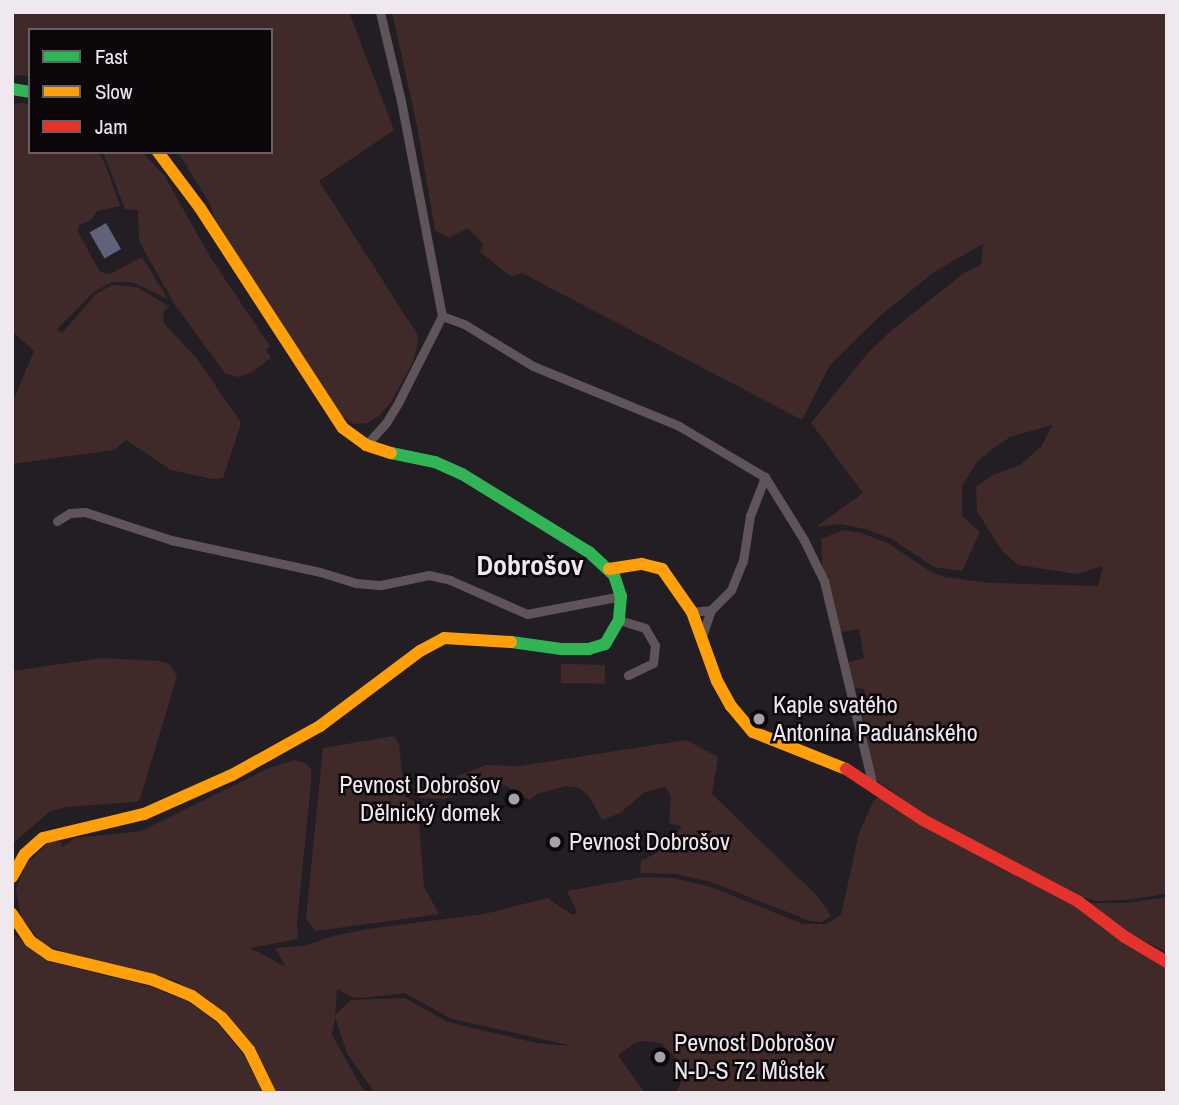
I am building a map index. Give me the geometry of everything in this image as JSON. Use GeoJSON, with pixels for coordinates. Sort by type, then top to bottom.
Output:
{"type":"FeatureCollection","features":[{"type":"Feature","properties":{"kind":"street"},"geometry":{"type":"LineString","coordinates":[[366,445],[386,423],[399,401],[442,316],[401,101],[380,12]]}},
{"type":"Feature","properties":{"kind":"street"},"geometry":{"type":"LineString","coordinates":[[12,877],[25,854],[43,838],[144,814],[232,775],[301,738],[420,651],[444,638],[478,638],[561,649],[589,649],[605,644],[620,620],[621,596],[609,569],[589,552],[462,474],[435,462],[384,452],[366,445],[335,420],[200,208],[160,154]]}},
{"type":"Feature","properties":{"kind":"street"},"geometry":{"type":"LineString","coordinates":[[442,316],[464,324],[533,366],[679,426],[765,477],[804,540],[824,581],[872,783],[879,792],[923,820],[1079,902],[1125,937],[1167,962]]}},
{"type":"Feature","properties":{"kind":"street"},"geometry":{"type":"LineString","coordinates":[[702,636],[711,610],[723,600],[737,577],[745,553],[750,516],[765,477]]}},
{"type":"Feature","properties":{"kind":"street"},"geometry":{"type":"LineString","coordinates":[[57,521],[70,513],[85,512],[171,540],[320,572],[356,583],[381,585],[429,575],[450,580],[527,614],[621,596]]}},
{"type":"Feature","properties":{"kind":"street"},"geometry":{"type":"LineString","coordinates":[[609,569],[642,564],[662,569],[692,612],[717,681],[731,706],[753,732],[825,759],[872,783]]}},
{"type":"Feature","properties":{"kind":"street"},"geometry":{"type":"LineString","coordinates":[[692,612],[711,610]]}},
{"type":"Feature","properties":{"kind":"street"},"geometry":{"type":"LineString","coordinates":[[620,620],[645,628],[655,645],[653,663],[628,675]]}},
{"type":"Feature","properties":{"kind":"street"},"geometry":{"type":"LineString","coordinates":[[12,914],[30,941],[50,955],[153,980],[192,996],[222,1018],[249,1050],[270,1093]]}},
{"type":"Feature","properties":{"kind":"shaded area"},"geometry":{"type":"Polygon","coordinates":[[[12,12],[349,12],[394,130],[319,181],[417,334],[418,342],[413,362],[391,402],[380,415],[368,423],[354,424],[340,415],[216,221],[210,204],[179,154],[273,154],[273,28],[28,28],[28,76],[12,75],[12,12]]]}},
{"type":"Feature","properties":{"kind":"shaded area"},"geometry":{"type":"Polygon","coordinates":[[[392,12],[1167,12],[1167,894],[1096,901],[1076,895],[925,816],[874,778],[857,712],[868,710],[864,689],[852,687],[846,663],[864,658],[859,629],[841,632],[823,573],[821,539],[843,530],[861,533],[888,543],[931,572],[945,577],[991,583],[1098,586],[1103,566],[1077,574],[1018,565],[1003,552],[977,511],[976,486],[995,474],[1020,465],[1041,447],[1052,425],[1010,437],[977,462],[962,486],[962,516],[980,532],[962,571],[934,567],[892,539],[866,529],[839,524],[816,527],[863,493],[811,423],[867,354],[892,330],[964,273],[981,265],[983,244],[934,272],[880,316],[830,365],[802,420],[522,273],[512,277],[480,252],[483,244],[468,228],[449,238],[435,230],[417,126],[392,12]]]}},
{"type":"Feature","properties":{"kind":"shaded area"},"geometry":{"type":"Polygon","coordinates":[[[12,104],[28,104],[28,154],[100,154],[120,206],[97,211],[92,219],[79,225],[78,232],[100,272],[110,274],[142,257],[168,299],[132,282],[112,282],[94,292],[57,329],[62,333],[96,294],[112,285],[136,287],[169,306],[163,313],[164,323],[198,360],[241,423],[223,478],[213,479],[171,470],[126,440],[114,450],[12,464],[12,404],[34,351],[12,331],[12,104]]]}},
{"type":"Feature","properties":{"kind":"shaded area"},"geometry":{"type":"Polygon","coordinates":[[[104,154],[144,154],[164,175],[212,260],[270,346],[266,350],[271,358],[252,372],[238,377],[225,373],[175,305],[139,241],[138,210],[125,209],[104,154]]]}},
{"type":"Feature","properties":{"kind":"shaded area"},"geometry":{"type":"Polygon","coordinates":[[[102,658],[159,661],[169,664],[177,676],[140,799],[136,802],[64,807],[49,812],[12,844],[12,671],[102,658]]]}},
{"type":"Feature","properties":{"kind":"shaded area"},"geometry":{"type":"Polygon","coordinates":[[[561,664],[605,665],[605,684],[561,683],[561,664]]]}},
{"type":"Feature","properties":{"kind":"shaded area"},"geometry":{"type":"Polygon","coordinates":[[[394,736],[399,744],[405,797],[415,802],[418,808],[424,887],[439,914],[316,931],[306,919],[323,748],[394,736]]]}},
{"type":"Feature","properties":{"kind":"shaded area"},"geometry":{"type":"Polygon","coordinates":[[[686,740],[718,757],[712,794],[817,896],[831,916],[821,922],[810,921],[711,882],[676,874],[640,873],[641,861],[668,847],[682,826],[669,823],[671,796],[665,787],[645,792],[620,813],[602,820],[589,796],[579,788],[566,786],[537,794],[529,800],[498,781],[444,799],[420,798],[417,792],[486,765],[520,766],[686,740]]]}},
{"type":"Feature","properties":{"kind":"shaded area"},"geometry":{"type":"Polygon","coordinates":[[[295,760],[307,764],[311,770],[297,922],[298,939],[250,948],[286,967],[275,948],[304,946],[333,936],[368,929],[484,914],[547,898],[573,915],[577,912],[567,891],[644,877],[673,878],[711,887],[803,924],[826,924],[841,915],[859,833],[874,800],[880,796],[1052,891],[1167,967],[1167,1093],[676,1093],[687,1070],[682,1070],[681,1064],[661,1043],[642,1041],[618,1055],[645,1093],[375,1093],[347,1053],[335,1017],[332,1035],[362,1088],[368,1093],[277,1093],[254,1046],[211,1001],[176,981],[69,954],[42,943],[21,917],[16,889],[25,866],[54,840],[61,842],[63,847],[75,838],[141,831],[269,768],[295,760]],[[337,989],[335,1015],[351,1000],[405,998],[448,1022],[536,1043],[573,1046],[452,1019],[405,993],[351,997],[337,989]]]}},
{"type":"Feature","properties":{"kind":"shaded area"},"geometry":{"type":"Polygon","coordinates":[[[1167,897],[1167,952],[1130,934],[1088,903],[1127,903],[1167,897]]]}},
{"type":"Feature","properties":{"kind":"shaded area"},"geometry":{"type":"Polygon","coordinates":[[[12,933],[47,961],[152,987],[189,1002],[217,1023],[243,1054],[263,1093],[12,1093],[12,933]]]}},
{"type":"Feature","properties":{"kind":"water"},"geometry":{"type":"Polygon","coordinates":[[[106,223],[121,249],[105,258],[90,233],[106,223]]]}},
{"type":"Feature","properties":{"kind":"traffic: fast"},"geometry":{"type":"LineString","coordinates":[[12,89],[28,92]]}},
{"type":"Feature","properties":{"kind":"traffic: fast"},"geometry":{"type":"LineString","coordinates":[[391,453],[435,462],[462,474],[589,552],[614,575],[621,596],[619,620],[605,644],[589,649],[561,649],[511,642]]}},
{"type":"Feature","properties":{"kind":"traffic: slow"},"geometry":{"type":"LineString","coordinates":[[160,154],[200,208],[343,428],[366,445],[391,453]]}},
{"type":"Feature","properties":{"kind":"traffic: slow"},"geometry":{"type":"LineString","coordinates":[[609,569],[642,564],[662,569],[692,612],[717,681],[731,706],[753,732],[846,769]]}},
{"type":"Feature","properties":{"kind":"traffic: slow"},"geometry":{"type":"LineString","coordinates":[[12,877],[25,854],[43,838],[144,814],[232,775],[320,726],[420,651],[444,638],[511,642]]}},
{"type":"Feature","properties":{"kind":"traffic: slow"},"geometry":{"type":"LineString","coordinates":[[12,914],[30,941],[50,955],[153,980],[192,996],[222,1018],[249,1050],[270,1093]]}},
{"type":"Feature","properties":{"kind":"traffic: jam"},"geometry":{"type":"LineString","coordinates":[[846,769],[923,820],[1079,902],[1125,937],[1167,962]]}},
{"type":"Feature","properties":{"kind":"place","name":"Kaple svatého Antonína Paduánského"},"geometry":{"type":"Point","coordinates":[759,719]}},
{"type":"Feature","properties":{"kind":"place","name":"Pevnost Dobrošov Dělnický domek"},"geometry":{"type":"Point","coordinates":[514,799]}},
{"type":"Feature","properties":{"kind":"place","name":"Pevnost Dobrošov"},"geometry":{"type":"Point","coordinates":[555,842]}},
{"type":"Feature","properties":{"kind":"place","name":"Pevnost Dobrošov N-D-S 72 Můstek"},"geometry":{"type":"Point","coordinates":[660,1057]}},
{"type":"Feature","properties":{"kind":"district","name":"Dobrošov"},"geometry":{"type":"Point","coordinates":[530,565]}}]}
